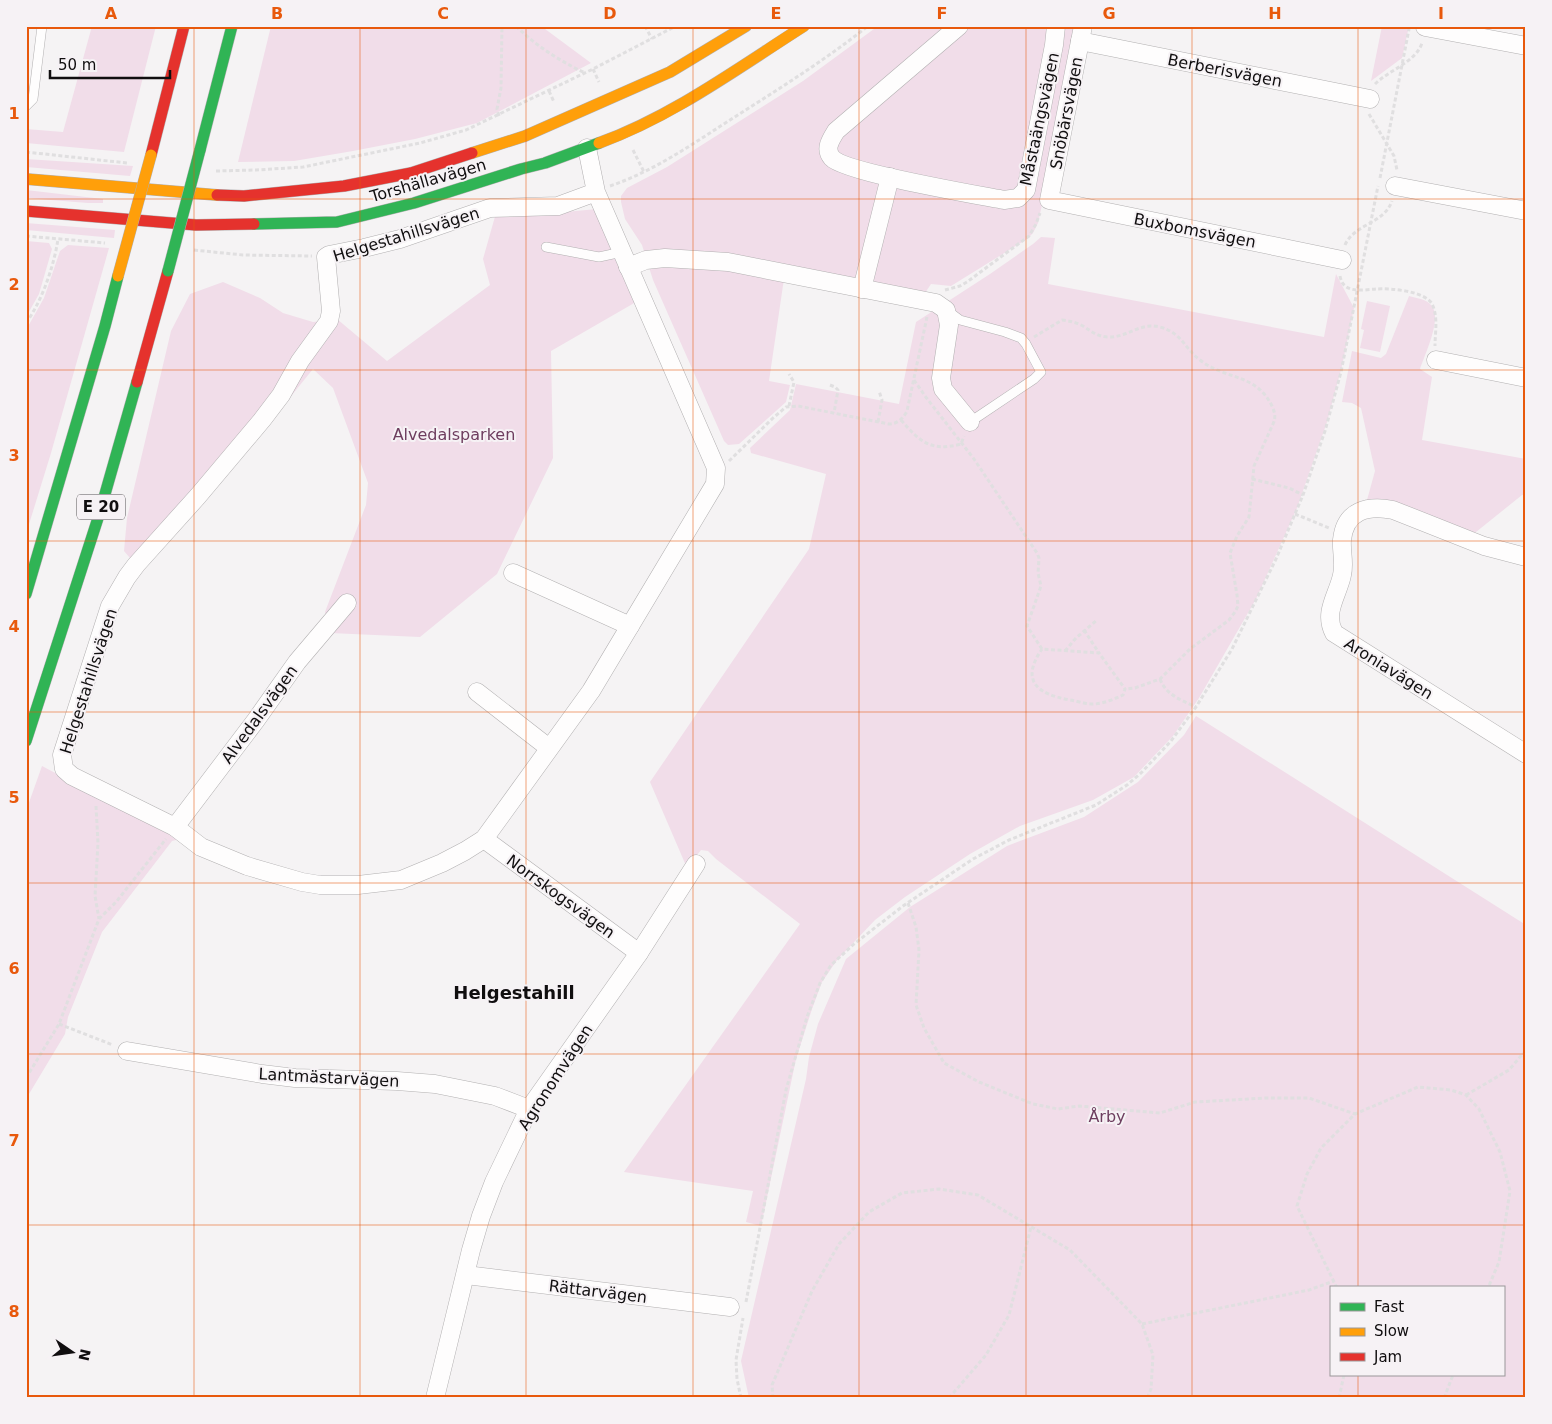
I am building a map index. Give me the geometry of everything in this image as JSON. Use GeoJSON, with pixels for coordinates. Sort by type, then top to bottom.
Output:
{"type":"FeatureCollection","features":[{"type":"Feature","properties":{"kind":"main road","name":"E 20"},"geometry":{"type":"LineString","coordinates":[[26,594],[106,326],[184,26]]}},
{"type":"Feature","properties":{"kind":"main road","name":"E 20"},"geometry":{"type":"LineString","coordinates":[[26,741],[99,515],[168,271],[232,26]]}},
{"type":"Feature","properties":{"kind":"main road","name":"Torshällavägen"},"geometry":{"type":"LineString","coordinates":[[26,180],[204,195],[244,196],[344,186],[411,173],[573,120],[670,72],[746,26]]}},
{"type":"Feature","properties":{"kind":"main road","name":"Torshällavägen"},"geometry":{"type":"LineString","coordinates":[[26,211],[196,225],[337,222],[414,203],[546,163],[585,144],[624,134],[686,101],[804,26]]}},
{"type":"Feature","properties":{"kind":"street","name":"Måstaängsvägen"},"geometry":{"type":"LineString","coordinates":[[959,26],[836,130],[829,141],[828,151],[832,158],[841,164],[890,177],[1004,200],[1018,198],[1026,190],[1056,26]]}},
{"type":"Feature","properties":{"kind":"street"},"geometry":{"type":"LineString","coordinates":[[1418,27],[1526,46]]}},
{"type":"Feature","properties":{"kind":"street","name":"Berberisvägen"},"geometry":{"type":"LineString","coordinates":[[1082,33],[1370,99]]}},
{"type":"Feature","properties":{"kind":"street","name":"Snöbärsvägen"},"geometry":{"type":"LineString","coordinates":[[1049,200],[1082,33]]}},
{"type":"Feature","properties":{"kind":"street"},"geometry":{"type":"LineString","coordinates":[[585,144],[596,192],[716,468]]}},
{"type":"Feature","properties":{"kind":"street"},"geometry":{"type":"LineString","coordinates":[[862,289],[890,177]]}},
{"type":"Feature","properties":{"kind":"street"},"geometry":{"type":"LineString","coordinates":[[1395,186],[1526,211]]}},
{"type":"Feature","properties":{"kind":"street","name":"Helgestahillsvägen"},"geometry":{"type":"LineString","coordinates":[[596,192],[558,206],[490,208],[400,239],[326,257],[331,311],[328,321],[300,361],[281,395],[262,420],[198,496],[136,565],[110,606],[62,755],[64,769],[72,776],[95,789],[175,827],[201,847],[247,866],[288,879],[320,885],[358,885],[401,880],[442,863],[484,838],[591,690],[715,484],[716,468]]}},
{"type":"Feature","properties":{"kind":"street","name":"Buxbomsvägen"},"geometry":{"type":"LineString","coordinates":[[1049,200],[1342,260]]}},
{"type":"Feature","properties":{"kind":"street"},"geometry":{"type":"LineString","coordinates":[[625,260],[665,258],[728,262],[936,303],[946,310],[948,325],[941,378],[943,389],[970,422]]}},
{"type":"Feature","properties":{"kind":"street"},"geometry":{"type":"LineString","coordinates":[[1436,360],[1526,378]]}},
{"type":"Feature","properties":{"kind":"street"},"geometry":{"type":"LineString","coordinates":[[1343,532],[1349,521],[1359,511],[1380,507],[1393,510],[1484,546],[1526,557]]}},
{"type":"Feature","properties":{"kind":"street","name":"Aroniavägen"},"geometry":{"type":"LineString","coordinates":[[1343,532],[1343,569],[1329,614],[1329,622],[1334,633],[1526,754]]}},
{"type":"Feature","properties":{"kind":"street"},"geometry":{"type":"LineString","coordinates":[[513,573],[630,626]]}},
{"type":"Feature","properties":{"kind":"street","name":"Alvedalsvägen"},"geometry":{"type":"LineString","coordinates":[[175,827],[256,720],[297,662],[346,604]]}},
{"type":"Feature","properties":{"kind":"street"},"geometry":{"type":"LineString","coordinates":[[477,692],[549,748]]}},
{"type":"Feature","properties":{"kind":"street","name":"Norrskogsvägen"},"geometry":{"type":"LineString","coordinates":[[484,838],[639,953]]}},
{"type":"Feature","properties":{"kind":"street","name":"Agronomvägen"},"geometry":{"type":"LineString","coordinates":[[435,1398],[466,1275],[470,1250],[481,1216],[494,1182],[529,1109],[639,953],[696,864]]}},
{"type":"Feature","properties":{"kind":"street","name":"Lantmästarvägen"},"geometry":{"type":"LineString","coordinates":[[127,1051],[295,1078],[435,1084],[495,1096],[529,1109]]}},
{"type":"Feature","properties":{"kind":"street","name":"Rättarvägen"},"geometry":{"type":"LineString","coordinates":[[466,1275],[739,1311]]}},
{"type":"Feature","properties":{"kind":"lane"},"geometry":{"type":"LineString","coordinates":[[26,106],[33,99],[42,26]]}},
{"type":"Feature","properties":{"kind":"lane"},"geometry":{"type":"LineString","coordinates":[[546,247],[625,260]]}},
{"type":"Feature","properties":{"kind":"lane"},"geometry":{"type":"LineString","coordinates":[[946,310],[960,320],[1021,338],[1041,372],[1034,379],[970,422]]}},
{"type":"Feature","properties":{"kind":"path"},"geometry":{"type":"LineString","coordinates":[[499,116],[497,109],[501,88],[502,26]]}},
{"type":"Feature","properties":{"kind":"path"},"geometry":{"type":"LineString","coordinates":[[516,26],[534,42],[562,62],[586,73]]}},
{"type":"Feature","properties":{"kind":"path"},"geometry":{"type":"LineString","coordinates":[[645,26],[652,40]]}},
{"type":"Feature","properties":{"kind":"path"},"geometry":{"type":"LineString","coordinates":[[209,170],[279,169],[338,161],[420,143],[466,130],[499,116],[586,73],[676,26]]}},
{"type":"Feature","properties":{"kind":"path"},"geometry":{"type":"LineString","coordinates":[[596,192],[662,163],[819,63],[868,26]]}},
{"type":"Feature","properties":{"kind":"path"},"geometry":{"type":"LineString","coordinates":[[1418,27],[1422,45],[1418,51],[1375,84],[1368,109],[1397,165],[1397,176],[1390,205],[1382,216],[1353,233],[1348,239],[1340,274],[1342,283],[1347,287],[1363,291],[1390,289],[1415,294],[1429,300],[1434,308],[1436,320],[1436,360]]}},
{"type":"Feature","properties":{"kind":"path"},"geometry":{"type":"LineString","coordinates":[[741,1398],[736,1360],[739,1311],[762,1221],[786,1090],[799,1040],[820,983],[831,965],[872,930],[908,903],[991,849],[1045,825],[1079,813],[1112,796],[1141,773],[1156,758],[1196,706],[1216,675],[1269,575],[1303,495],[1334,401],[1358,290],[1402,64],[1418,27]]}},
{"type":"Feature","properties":{"kind":"path"},"geometry":{"type":"LineString","coordinates":[[593,69],[601,86]]}},
{"type":"Feature","properties":{"kind":"path"},"geometry":{"type":"LineString","coordinates":[[549,91],[555,105]]}},
{"type":"Feature","properties":{"kind":"path"},"geometry":{"type":"LineString","coordinates":[[630,145],[644,172]]}},
{"type":"Feature","properties":{"kind":"path"},"geometry":{"type":"LineString","coordinates":[[26,152],[134,164]]}},
{"type":"Feature","properties":{"kind":"path"},"geometry":{"type":"LineString","coordinates":[[716,468],[725,466],[760,429],[789,406],[798,406],[893,424],[901,420],[907,411],[931,295],[935,290],[947,290],[960,286],[1024,241],[1033,231],[1043,204],[1049,200]]}},
{"type":"Feature","properties":{"kind":"path"},"geometry":{"type":"LineString","coordinates":[[26,323],[42,293],[58,239]]}},
{"type":"Feature","properties":{"kind":"path"},"geometry":{"type":"LineString","coordinates":[[1026,344],[1037,334],[1062,320],[1080,325],[1095,334],[1106,337],[1114,337],[1146,325],[1159,327],[1175,333],[1198,359],[1259,388],[1268,398],[1276,418],[1254,466],[1250,517],[1237,536],[1230,553],[1238,606],[1229,620],[1190,649],[1160,679],[1135,688],[1124,689]]}},
{"type":"Feature","properties":{"kind":"path"},"geometry":{"type":"LineString","coordinates":[[789,406],[794,382],[790,374]]}},
{"type":"Feature","properties":{"kind":"path"},"geometry":{"type":"LineString","coordinates":[[914,380],[974,459],[1039,558],[1038,573],[1041,586],[1027,626],[1042,649]]}},
{"type":"Feature","properties":{"kind":"path"},"geometry":{"type":"LineString","coordinates":[[830,385],[838,390],[834,413]]}},
{"type":"Feature","properties":{"kind":"path"},"geometry":{"type":"LineString","coordinates":[[878,422],[882,400],[879,391]]}},
{"type":"Feature","properties":{"kind":"path"},"geometry":{"type":"LineString","coordinates":[[901,420],[920,439],[930,445],[947,448],[961,444]]}},
{"type":"Feature","properties":{"kind":"path"},"geometry":{"type":"LineString","coordinates":[[961,444],[970,422]]}},
{"type":"Feature","properties":{"kind":"path"},"geometry":{"type":"LineString","coordinates":[[1252,479],[1289,488],[1303,495]]}},
{"type":"Feature","properties":{"kind":"path"},"geometry":{"type":"LineString","coordinates":[[1295,514],[1343,532]]}},
{"type":"Feature","properties":{"kind":"path"},"geometry":{"type":"LineString","coordinates":[[1064,651],[1084,630],[1097,620]]}},
{"type":"Feature","properties":{"kind":"path"},"geometry":{"type":"LineString","coordinates":[[1084,630],[1124,689]]}},
{"type":"Feature","properties":{"kind":"path"},"geometry":{"type":"LineString","coordinates":[[1042,649],[1099,653]]}},
{"type":"Feature","properties":{"kind":"path"},"geometry":{"type":"LineString","coordinates":[[1042,649],[1033,664],[1032,680],[1035,687],[1044,693],[1093,704],[1110,700],[1123,694],[1124,689]]}},
{"type":"Feature","properties":{"kind":"path"},"geometry":{"type":"LineString","coordinates":[[1160,679],[1163,686],[1174,697],[1196,706]]}},
{"type":"Feature","properties":{"kind":"path"},"geometry":{"type":"LineString","coordinates":[[95,789],[98,843],[95,896],[99,920]]}},
{"type":"Feature","properties":{"kind":"path"},"geometry":{"type":"LineString","coordinates":[[26,1078],[59,1024],[99,920],[116,902],[175,827]]}},
{"type":"Feature","properties":{"kind":"path"},"geometry":{"type":"LineString","coordinates":[[908,903],[916,927],[919,950],[916,1005],[924,1028],[944,1063],[979,1082],[1033,1104],[1058,1109],[1079,1106],[1160,1113],[1195,1102],[1266,1098],[1309,1098],[1355,1114]]}},
{"type":"Feature","properties":{"kind":"path"},"geometry":{"type":"LineString","coordinates":[[59,1024],[127,1051]]}},
{"type":"Feature","properties":{"kind":"path"},"geometry":{"type":"LineString","coordinates":[[1466,1095],[1509,1070],[1526,1050]]}},
{"type":"Feature","properties":{"kind":"path"},"geometry":{"type":"LineString","coordinates":[[1336,1286],[1297,1206],[1307,1174],[1321,1148],[1355,1114],[1418,1087],[1451,1090],[1466,1095],[1479,1109],[1500,1152],[1510,1191],[1498,1262],[1489,1286]]}},
{"type":"Feature","properties":{"kind":"path"},"geometry":{"type":"LineString","coordinates":[[773,1398],[772,1385],[812,1291],[839,1244],[870,1212],[902,1194],[939,1189],[978,1195],[1070,1250],[1142,1324],[1153,1355],[1151,1389],[1147,1398]]}},
{"type":"Feature","properties":{"kind":"path"},"geometry":{"type":"LineString","coordinates":[[949,1398],[986,1355],[1009,1315],[1031,1227]]}},
{"type":"Feature","properties":{"kind":"path"},"geometry":{"type":"LineString","coordinates":[[1142,1324],[1309,1290],[1334,1281]]}},
{"type":"Feature","properties":{"kind":"path"},"geometry":{"type":"LineString","coordinates":[[1339,1398],[1344,1376]]}},
{"type":"Feature","properties":{"kind":"path"},"geometry":{"type":"LineString","coordinates":[[1444,1398],[1453,1376]]}},
{"type":"Feature","properties":{"kind":"green space"},"geometry":{"type":"Polygon","coordinates":[[[92,26],[156,26],[124,152],[26,143],[26,129],[63,132],[92,26]]]}},
{"type":"Feature","properties":{"kind":"green space"},"geometry":{"type":"Polygon","coordinates":[[[271,26],[541,26],[591,63],[477,123],[415,139],[294,161],[238,162],[271,26]]]}},
{"type":"Feature","properties":{"kind":"green space"},"geometry":{"type":"Polygon","coordinates":[[[878,26],[1081,26],[1038,223],[1033,233],[1027,239],[951,286],[931,284],[925,293],[786,265],[769,381],[790,385],[786,402],[739,444],[728,445],[724,441],[653,280],[642,245],[625,219],[621,196],[627,188],[667,167],[803,81],[878,26]]]}},
{"type":"Feature","properties":{"kind":"green space"},"geometry":{"type":"Polygon","coordinates":[[[1382,26],[1409,26],[1402,58],[1371,81],[1382,26]]]}},
{"type":"Feature","properties":{"kind":"green space"},"geometry":{"type":"Polygon","coordinates":[[[26,159],[133,166],[130,176],[26,167],[26,159]]]}},
{"type":"Feature","properties":{"kind":"green space"},"geometry":{"type":"Polygon","coordinates":[[[26,190],[103,199],[103,203],[26,198],[26,190]]]}},
{"type":"Feature","properties":{"kind":"green space","name":"Alvedalsparken"},"geometry":{"type":"Polygon","coordinates":[[[597,209],[636,302],[551,351],[553,458],[497,574],[420,637],[330,633],[325,612],[366,505],[368,483],[333,388],[313,369],[224,479],[215,475],[136,565],[124,551],[127,518],[171,331],[190,294],[223,282],[260,298],[283,313],[313,322],[337,319],[387,361],[490,285],[483,259],[496,213],[533,215],[597,209]]]}},
{"type":"Feature","properties":{"kind":"green space"},"geometry":{"type":"Polygon","coordinates":[[[26,223],[115,230],[114,238],[26,230],[26,223]]]}},
{"type":"Feature","properties":{"kind":"green space"},"geometry":{"type":"Polygon","coordinates":[[[1041,237],[1055,238],[1048,284],[1324,337],[1336,274],[1354,308],[1342,366],[1327,422],[1297,508],[1256,599],[1199,698],[1173,736],[1134,777],[1093,800],[1020,826],[970,854],[905,897],[875,920],[837,960],[822,982],[796,1059],[761,1226],[746,1222],[753,1191],[624,1172],[800,924],[708,851],[701,850],[687,868],[650,782],[809,549],[826,474],[751,453],[750,448],[790,410],[796,384],[899,404],[916,322],[990,274],[1041,237]]]}},
{"type":"Feature","properties":{"kind":"green space"},"geometry":{"type":"Polygon","coordinates":[[[26,241],[49,243],[52,249],[39,294],[26,317],[26,241]]]}},
{"type":"Feature","properties":{"kind":"green space"},"geometry":{"type":"Polygon","coordinates":[[[68,245],[109,248],[26,534],[26,330],[44,298],[60,251],[68,245]]]}},
{"type":"Feature","properties":{"kind":"green space"},"geometry":{"type":"Polygon","coordinates":[[[1409,296],[1429,303],[1434,311],[1435,318],[1432,336],[1420,369],[1432,377],[1422,440],[1526,459],[1526,495],[1522,495],[1476,532],[1454,535],[1364,511],[1375,471],[1361,408],[1352,403],[1342,402],[1352,351],[1381,358],[1386,354],[1409,296]]]}},
{"type":"Feature","properties":{"kind":"green space"},"geometry":{"type":"Polygon","coordinates":[[[1367,301],[1390,306],[1380,352],[1360,348],[1364,330],[1361,329],[1367,301]]]}},
{"type":"Feature","properties":{"kind":"green space","name":"Årby"},"geometry":{"type":"Polygon","coordinates":[[[1196,716],[1526,925],[1526,1398],[749,1398],[741,1361],[806,1079],[809,1057],[818,1024],[846,959],[910,907],[1007,846],[1084,817],[1138,782],[1184,735],[1196,716]]]}},
{"type":"Feature","properties":{"kind":"green space"},"geometry":{"type":"Polygon","coordinates":[[[42,766],[180,839],[172,841],[102,932],[68,1017],[65,1034],[26,1099],[26,811],[42,766]]]}},
{"type":"Feature","properties":{"kind":"traffic: fast"},"geometry":{"type":"LineString","coordinates":[[200,150],[232,26]]}},
{"type":"Feature","properties":{"kind":"traffic: fast"},"geometry":{"type":"LineString","coordinates":[[254,224],[337,222],[414,203],[545,163],[599,143]]}},
{"type":"Feature","properties":{"kind":"traffic: fast"},"geometry":{"type":"LineString","coordinates":[[168,271],[200,150]]}},
{"type":"Feature","properties":{"kind":"traffic: fast"},"geometry":{"type":"LineString","coordinates":[[26,594],[118,276]]}},
{"type":"Feature","properties":{"kind":"traffic: fast"},"geometry":{"type":"LineString","coordinates":[[26,741],[99,515],[137,382]]}},
{"type":"Feature","properties":{"kind":"traffic: slow"},"geometry":{"type":"LineString","coordinates":[[472,153],[525,136],[670,72],[746,26]]}},
{"type":"Feature","properties":{"kind":"traffic: slow"},"geometry":{"type":"LineString","coordinates":[[599,143],[626,132],[679,105],[804,26]]}},
{"type":"Feature","properties":{"kind":"traffic: slow"},"geometry":{"type":"LineString","coordinates":[[118,276],[151,155]]}},
{"type":"Feature","properties":{"kind":"traffic: slow"},"geometry":{"type":"LineString","coordinates":[[26,179],[217,195]]}},
{"type":"Feature","properties":{"kind":"traffic: jam"},"geometry":{"type":"LineString","coordinates":[[151,155],[184,26]]}},
{"type":"Feature","properties":{"kind":"traffic: jam"},"geometry":{"type":"LineString","coordinates":[[217,195],[244,196],[344,186],[411,173],[472,153]]}},
{"type":"Feature","properties":{"kind":"traffic: jam"},"geometry":{"type":"LineString","coordinates":[[26,211],[196,225],[254,224]]}},
{"type":"Feature","properties":{"kind":"traffic: jam"},"geometry":{"type":"LineString","coordinates":[[137,382],[168,271]]}},
{"type":"Feature","properties":{"kind":"district","name":"Helgestahill"},"geometry":{"type":"Point","coordinates":[514,993]}}]}
